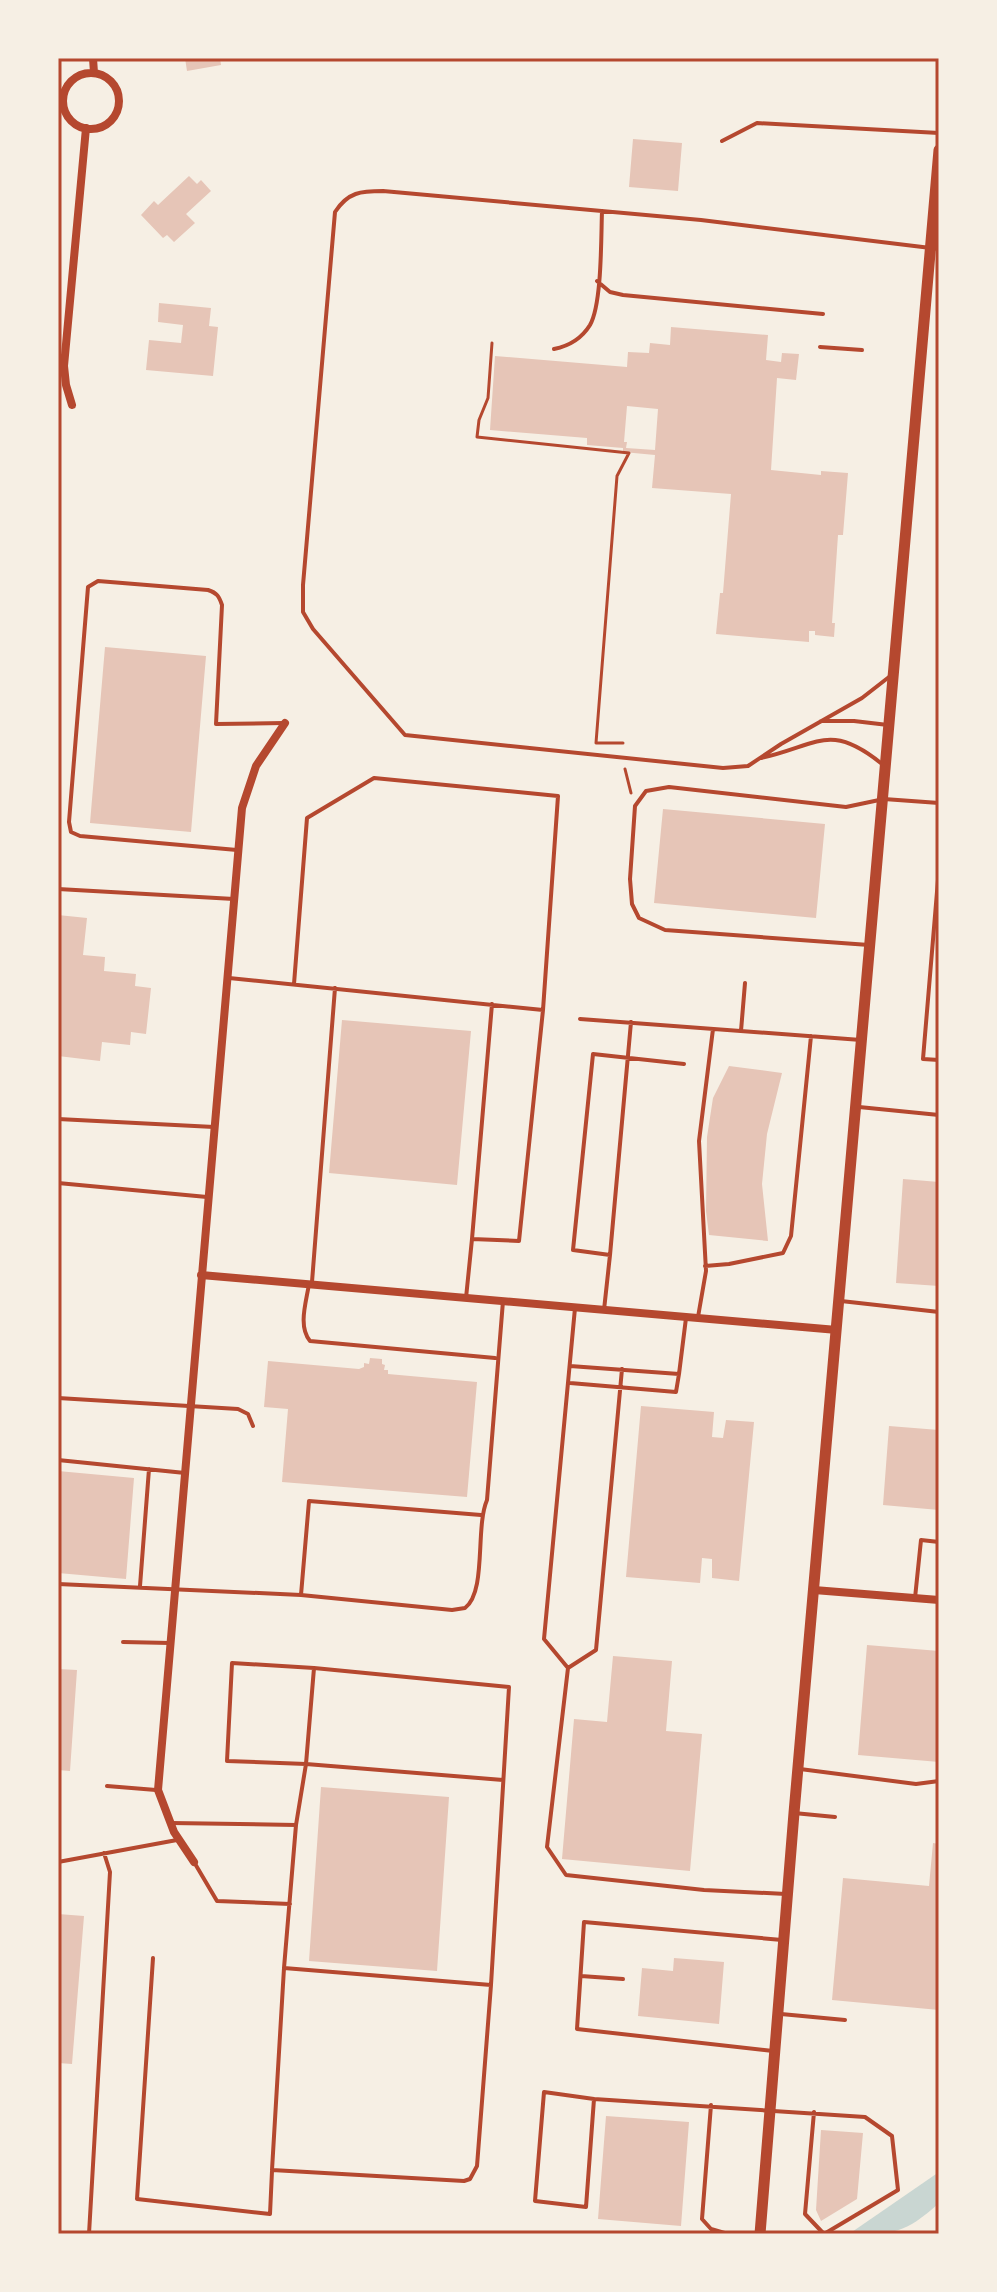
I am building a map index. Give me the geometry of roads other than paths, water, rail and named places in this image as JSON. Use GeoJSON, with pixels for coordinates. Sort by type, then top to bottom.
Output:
{"type":"FeatureCollection","features":[{"type":"Feature","properties":{"kind":"main road"},"geometry":{"type":"LineString","coordinates":[[760,2234],[894,672],[935,248],[939,150]]}},
{"type":"Feature","properties":{"kind":"street"},"geometry":{"type":"LineString","coordinates":[[93,58],[94,73]]}},
{"type":"Feature","properties":{"kind":"street"},"geometry":{"type":"LineString","coordinates":[[94,73],[114,83],[118,91],[119,109],[109,123],[86,128],[74,123],[67,115],[61,99],[73,79],[81,74],[94,73]]}},
{"type":"Feature","properties":{"kind":"street"},"geometry":{"type":"LineString","coordinates":[[72,405],[64,366],[86,128]]}},
{"type":"Feature","properties":{"kind":"street"},"geometry":{"type":"LineString","coordinates":[[194,1862],[170,1823],[158,1790],[237,850],[242,808],[256,766],[285,723]]}},
{"type":"Feature","properties":{"kind":"street"},"geometry":{"type":"LineString","coordinates":[[201,1275],[837,1330]]}},
{"type":"Feature","properties":{"kind":"street"},"geometry":{"type":"LineString","coordinates":[[814,1590],[939,1600]]}},
{"type":"Feature","properties":{"kind":"lane"},"geometry":{"type":"LineString","coordinates":[[722,141],[757,123],[939,133]]}},
{"type":"Feature","properties":{"kind":"lane"},"geometry":{"type":"LineString","coordinates":[[894,672],[862,698],[748,766],[723,768],[405,735],[313,629],[303,612],[335,212],[342,200],[355,192],[383,191],[602,211],[935,248]]}},
{"type":"Feature","properties":{"kind":"lane"},"geometry":{"type":"LineString","coordinates":[[554,349],[573,342],[590,325],[602,211]]}},
{"type":"Feature","properties":{"kind":"lane"},"geometry":{"type":"LineString","coordinates":[[597,281],[610,292],[623,295],[823,314]]}},
{"type":"Feature","properties":{"kind":"lane"},"geometry":{"type":"LineString","coordinates":[[820,347],[862,350]]}},
{"type":"Feature","properties":{"kind":"lane"},"geometry":{"type":"LineString","coordinates":[[237,850],[80,836],[71,832],[69,822],[88,587],[98,581],[215,592],[222,605],[216,724],[285,723]]}},
{"type":"Feature","properties":{"kind":"lane"},"geometry":{"type":"LineString","coordinates":[[818,722],[854,721],[890,725]]}},
{"type":"Feature","properties":{"kind":"lane"},"geometry":{"type":"LineString","coordinates":[[759,759],[812,741],[833,738],[871,755],[886,767]]}},
{"type":"Feature","properties":{"kind":"lane"},"geometry":{"type":"LineString","coordinates":[[294,984],[307,818],[374,778],[558,796],[543,1010],[519,1241],[472,1239]]}},
{"type":"Feature","properties":{"kind":"lane"},"geometry":{"type":"LineString","coordinates":[[871,945],[665,930],[639,918],[632,904],[630,879],[635,806],[646,791],[669,787],[846,807],[884,799],[939,803]]}},
{"type":"Feature","properties":{"kind":"lane"},"geometry":{"type":"LineString","coordinates":[[939,868],[923,1059],[939,1060]]}},
{"type":"Feature","properties":{"kind":"lane"},"geometry":{"type":"LineString","coordinates":[[58,889],[234,899]]}},
{"type":"Feature","properties":{"kind":"lane"},"geometry":{"type":"LineString","coordinates":[[227,978],[543,1010]]}},
{"type":"Feature","properties":{"kind":"lane"},"geometry":{"type":"LineString","coordinates":[[741,1031],[745,983]]}},
{"type":"Feature","properties":{"kind":"lane"},"geometry":{"type":"LineString","coordinates":[[335,988],[310,1285],[303,1324],[310,1341],[497,1358]]}},
{"type":"Feature","properties":{"kind":"lane"},"geometry":{"type":"LineString","coordinates":[[466,1298],[492,1004]]}},
{"type":"Feature","properties":{"kind":"lane"},"geometry":{"type":"LineString","coordinates":[[580,1019],[862,1040]]}},
{"type":"Feature","properties":{"kind":"lane"},"geometry":{"type":"LineString","coordinates":[[604,1310],[631,1022]]}},
{"type":"Feature","properties":{"kind":"lane"},"geometry":{"type":"LineString","coordinates":[[698,1318],[705,1266],[699,1141],[713,1029]]}},
{"type":"Feature","properties":{"kind":"lane"},"geometry":{"type":"LineString","coordinates":[[705,1266],[783,1253],[791,1236],[811,1036]]}},
{"type":"Feature","properties":{"kind":"lane"},"geometry":{"type":"LineString","coordinates":[[610,1255],[573,1250],[593,1054],[684,1064]]}},
{"type":"Feature","properties":{"kind":"lane"},"geometry":{"type":"LineString","coordinates":[[856,1107],[939,1115]]}},
{"type":"Feature","properties":{"kind":"lane"},"geometry":{"type":"LineString","coordinates":[[58,1119],[214,1127]]}},
{"type":"Feature","properties":{"kind":"lane"},"geometry":{"type":"LineString","coordinates":[[58,1183],[208,1197]]}},
{"type":"Feature","properties":{"kind":"lane"},"geometry":{"type":"LineString","coordinates":[[839,1300],[939,1312]]}},
{"type":"Feature","properties":{"kind":"lane"},"geometry":{"type":"LineString","coordinates":[[58,1584],[301,1595],[452,1610],[465,1608],[476,1593],[503,1301]]}},
{"type":"Feature","properties":{"kind":"lane"},"geometry":{"type":"LineString","coordinates":[[575,1308],[544,1639],[568,1668],[547,1847],[566,1875],[704,1890],[788,1894]]}},
{"type":"Feature","properties":{"kind":"lane"},"geometry":{"type":"LineString","coordinates":[[569,1383],[676,1392],[686,1317]]}},
{"type":"Feature","properties":{"kind":"lane"},"geometry":{"type":"LineString","coordinates":[[570,1366],[679,1374]]}},
{"type":"Feature","properties":{"kind":"lane"},"geometry":{"type":"LineString","coordinates":[[568,1668],[596,1650],[622,1369]]}},
{"type":"Feature","properties":{"kind":"lane"},"geometry":{"type":"LineString","coordinates":[[58,1398],[244,1410],[253,1426]]}},
{"type":"Feature","properties":{"kind":"lane"},"geometry":{"type":"LineString","coordinates":[[58,1460],[185,1473]]}},
{"type":"Feature","properties":{"kind":"lane"},"geometry":{"type":"LineString","coordinates":[[140,1587],[149,1469]]}},
{"type":"Feature","properties":{"kind":"lane"},"geometry":{"type":"LineString","coordinates":[[301,1595],[309,1501],[481,1515]]}},
{"type":"Feature","properties":{"kind":"lane"},"geometry":{"type":"LineString","coordinates":[[915,1598],[921,1540],[939,1542]]}},
{"type":"Feature","properties":{"kind":"lane"},"geometry":{"type":"LineString","coordinates":[[123,1642],[170,1643]]}},
{"type":"Feature","properties":{"kind":"lane"},"geometry":{"type":"LineString","coordinates":[[272,2170],[470,2179],[477,2166],[491,1985],[509,1687],[232,1663],[227,1761],[306,1764],[503,1780]]}},
{"type":"Feature","properties":{"kind":"lane"},"geometry":{"type":"LineString","coordinates":[[153,1958],[137,2199],[270,2214],[284,1968],[314,1668]]}},
{"type":"Feature","properties":{"kind":"lane"},"geometry":{"type":"LineString","coordinates":[[798,1769],[916,1784],[939,1781]]}},
{"type":"Feature","properties":{"kind":"lane"},"geometry":{"type":"LineString","coordinates":[[107,1786],[158,1790]]}},
{"type":"Feature","properties":{"kind":"lane"},"geometry":{"type":"LineString","coordinates":[[794,1813],[835,1817]]}},
{"type":"Feature","properties":{"kind":"lane"},"geometry":{"type":"LineString","coordinates":[[170,1823],[296,1825]]}},
{"type":"Feature","properties":{"kind":"lane"},"geometry":{"type":"LineString","coordinates":[[58,1862],[179,1840]]}},
{"type":"Feature","properties":{"kind":"lane"},"geometry":{"type":"LineString","coordinates":[[89,2234],[110,1872],[104,1853]]}},
{"type":"Feature","properties":{"kind":"lane"},"geometry":{"type":"LineString","coordinates":[[194,1862],[217,1901],[290,1904]]}},
{"type":"Feature","properties":{"kind":"lane"},"geometry":{"type":"LineString","coordinates":[[775,2051],[577,2029],[584,1922],[784,1940]]}},
{"type":"Feature","properties":{"kind":"lane"},"geometry":{"type":"LineString","coordinates":[[284,1968],[491,1985]]}},
{"type":"Feature","properties":{"kind":"lane"},"geometry":{"type":"LineString","coordinates":[[581,1976],[623,1979]]}},
{"type":"Feature","properties":{"kind":"lane"},"geometry":{"type":"LineString","coordinates":[[778,2014],[845,2020]]}},
{"type":"Feature","properties":{"kind":"lane"},"geometry":{"type":"LineString","coordinates":[[594,2099],[586,2207],[535,2201],[544,2092],[594,2099],[711,2105],[814,2112],[865,2117],[892,2136],[898,2190],[824,2234],[805,2214],[814,2112]]}},
{"type":"Feature","properties":{"kind":"lane"},"geometry":{"type":"LineString","coordinates":[[711,2105],[702,2219],[711,2229],[728,2234]]}}]}
